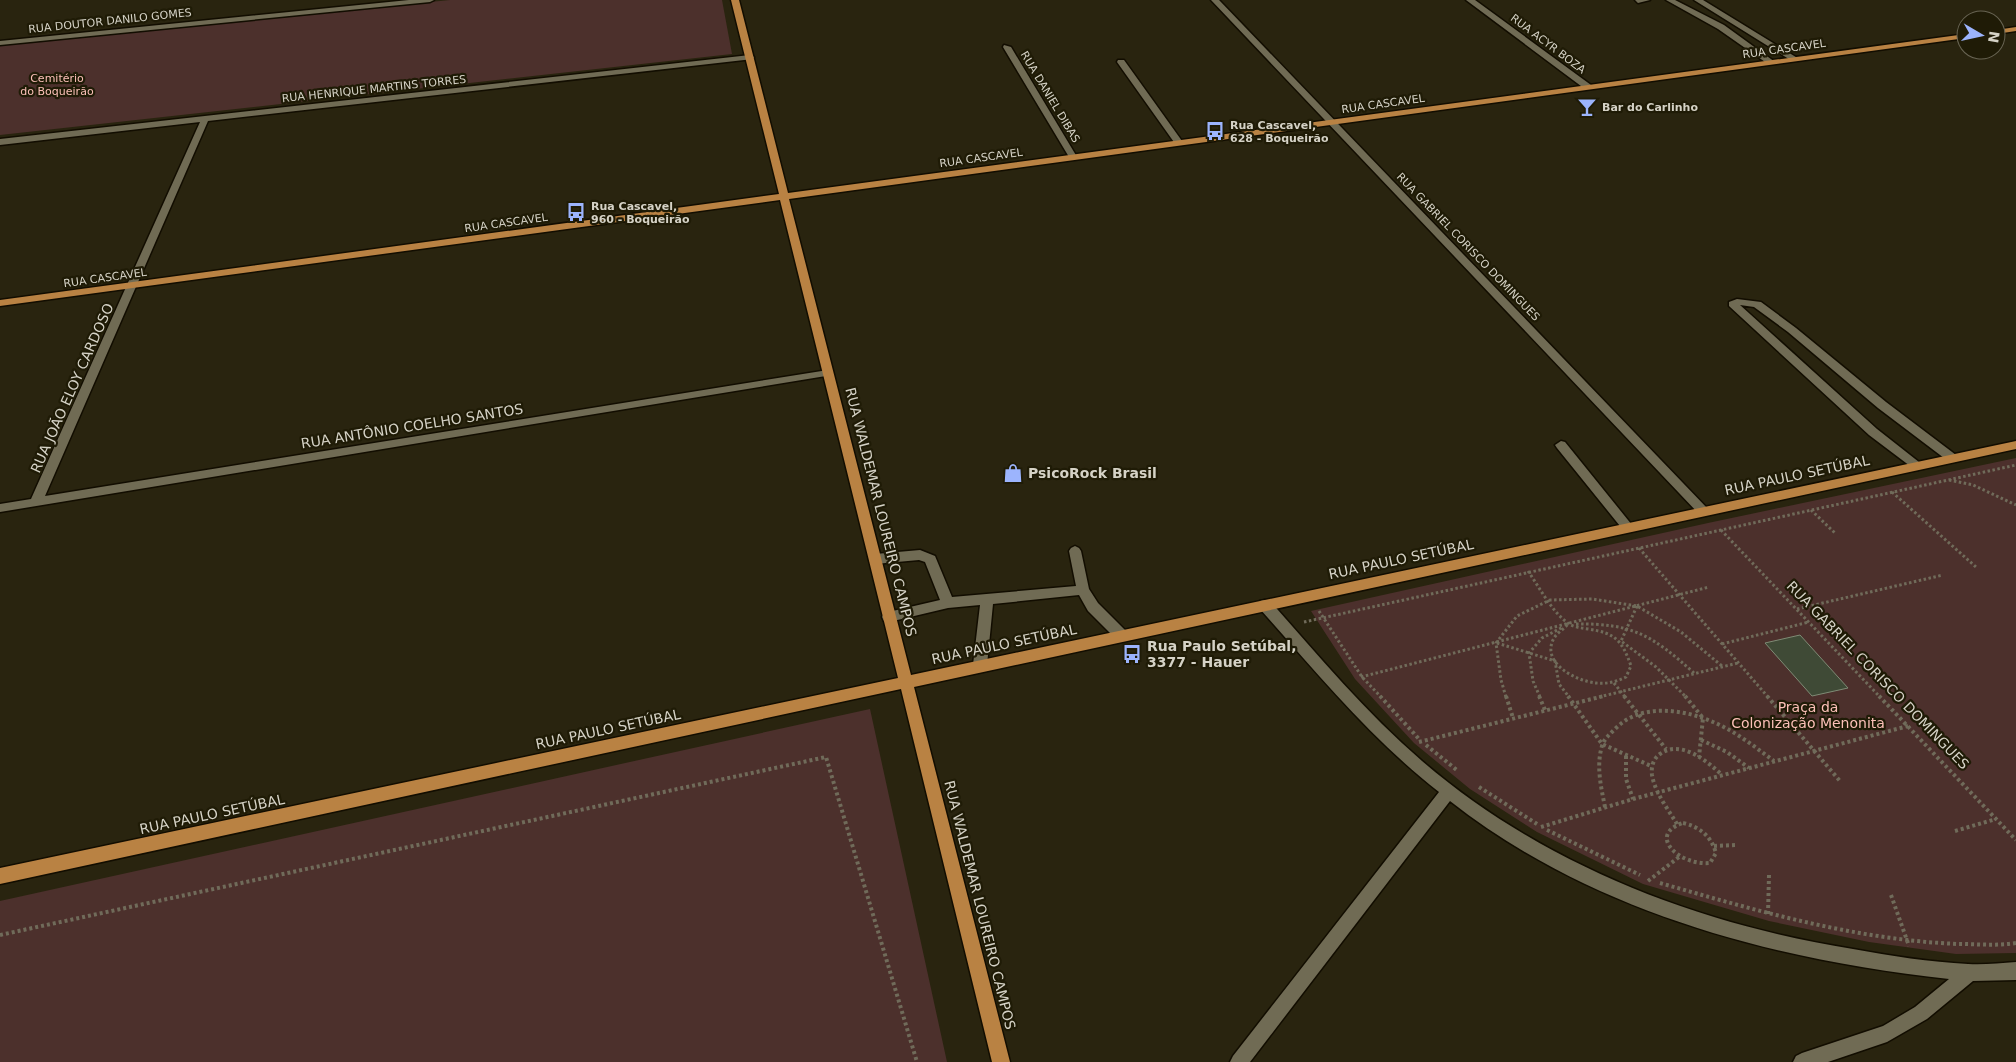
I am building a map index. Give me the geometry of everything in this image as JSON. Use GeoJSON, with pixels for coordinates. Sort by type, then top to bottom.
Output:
{"type":"FeatureCollection","features":[{"type":"Feature","properties":{"kind":"main road","name":"RUA WALDEMAR LOUREIRO CAMPOS"},"geometry":{"type":"LineString","coordinates":[[735,0],[1001,1062]]}},
{"type":"Feature","properties":{"kind":"main road","name":"RUA CASCAVEL"},"geometry":{"type":"LineString","coordinates":[[0,303],[1956,37]]}},
{"type":"Feature","properties":{"kind":"main road","name":"RUA PAULO SETÚBAL"},"geometry":{"type":"LineString","coordinates":[[0,876],[2016,445]]}},
{"type":"Feature","properties":{"kind":"street","name":"RUA DOUTOR DANILO GOMES"},"geometry":{"type":"LineString","coordinates":[[0,43],[430,0]]}},
{"type":"Feature","properties":{"kind":"street","name":"RUA GABRIEL CORISCO DOMINGUES"},"geometry":{"type":"LineString","coordinates":[[1215,0],[1703,511]]}},
{"type":"Feature","properties":{"kind":"street","name":"RUA ACYR BOZA"},"geometry":{"type":"LineString","coordinates":[[1470,0],[1588,87]]}},
{"type":"Feature","properties":{"kind":"street"},"geometry":{"type":"LineString","coordinates":[[1638,1],[1646,0]]}},
{"type":"Feature","properties":{"kind":"street"},"geometry":{"type":"LineString","coordinates":[[1670,0],[1721,27],[1770,62]]}},
{"type":"Feature","properties":{"kind":"street"},"geometry":{"type":"LineString","coordinates":[[1698,0],[1795,59]]}},
{"type":"Feature","properties":{"kind":"street","name":"RUA DANIEL DIBAS"},"geometry":{"type":"LineString","coordinates":[[1007,47],[1073,157]]}},
{"type":"Feature","properties":{"kind":"street","name":"RUA HENRIQUE MARTINS TORRES"},"geometry":{"type":"LineString","coordinates":[[0,142],[750,57]]}},
{"type":"Feature","properties":{"kind":"street"},"geometry":{"type":"LineString","coordinates":[[1121,62],[1179,143]]}},
{"type":"Feature","properties":{"kind":"street","name":"RUA JOÃO ELOY CARDOSO"},"geometry":{"type":"LineString","coordinates":[[36,502],[205,119]]}},
{"type":"Feature","properties":{"kind":"street"},"geometry":{"type":"LineString","coordinates":[[1918,466],[1873,432],[1733,304],[1738,302],[1757,304],[1792,330],[1882,405],[1952,458]]}},
{"type":"Feature","properties":{"kind":"street","name":"RUA ANTÔNIO COELHO SANTOS"},"geometry":{"type":"LineString","coordinates":[[0,508],[828,373]]}},
{"type":"Feature","properties":{"kind":"street"},"geometry":{"type":"LineString","coordinates":[[1561,445],[1628,528]]}},
{"type":"Feature","properties":{"kind":"street"},"geometry":{"type":"LineString","coordinates":[[1075,551],[1083,590],[1093,607],[1121,635]]}},
{"type":"Feature","properties":{"kind":"street"},"geometry":{"type":"LineString","coordinates":[[875,559],[920,555],[930,559],[948,603]]}},
{"type":"Feature","properties":{"kind":"street"},"geometry":{"type":"LineString","coordinates":[[889,617],[948,603],[1083,590]]}},
{"type":"Feature","properties":{"kind":"street"},"geometry":{"type":"LineString","coordinates":[[980,665],[987,598]]}},
{"type":"Feature","properties":{"kind":"street"},"geometry":{"type":"LineString","coordinates":[[1265,605],[1336,684],[1397,747],[1448,792],[1500,828],[1566,866],[1629,895],[1769,942],[1848,958],[1917,969],[1970,973],[2016,971]]}},
{"type":"Feature","properties":{"kind":"street"},"geometry":{"type":"LineString","coordinates":[[1239,1062],[1448,792]]}},
{"type":"Feature","properties":{"kind":"street"},"geometry":{"type":"LineString","coordinates":[[1802,1062],[1887,1033],[1921,1013],[1970,973]]}},
{"type":"Feature","properties":{"kind":"path"},"geometry":{"type":"LineString","coordinates":[[1284,626],[2016,465]]}},
{"type":"Feature","properties":{"kind":"path"},"geometry":{"type":"LineString","coordinates":[[1873,475],[1976,567]]}},
{"type":"Feature","properties":{"kind":"path"},"geometry":{"type":"LineString","coordinates":[[1947,480],[1973,485],[2016,505]]}},
{"type":"Feature","properties":{"kind":"path"},"geometry":{"type":"LineString","coordinates":[[1811,510],[1836,534]]}},
{"type":"Feature","properties":{"kind":"path","name":"RUA GABRIEL CORISCO DOMINGUES"},"geometry":{"type":"LineString","coordinates":[[1720,530],[2016,840]]}},
{"type":"Feature","properties":{"kind":"path"},"geometry":{"type":"LineString","coordinates":[[1639,548],[1840,781]]}},
{"type":"Feature","properties":{"kind":"path"},"geometry":{"type":"LineString","coordinates":[[1528,571],[1569,624],[1608,633],[1647,657],[1671,679],[1703,718],[1699,756]]}},
{"type":"Feature","properties":{"kind":"path"},"geometry":{"type":"LineString","coordinates":[[1796,609],[1943,574]]}},
{"type":"Feature","properties":{"kind":"path"},"geometry":{"type":"LineString","coordinates":[[1336,684],[1709,587]]}},
{"type":"Feature","properties":{"kind":"path"},"geometry":{"type":"LineString","coordinates":[[1309,596],[1362,677],[1421,741],[1462,774]]}},
{"type":"Feature","properties":{"kind":"path"},"geometry":{"type":"LineString","coordinates":[[1513,718],[1501,680],[1496,642],[1518,616],[1550,600],[1592,599],[1636,606],[1681,632],[1722,667]]}},
{"type":"Feature","properties":{"kind":"path"},"geometry":{"type":"LineString","coordinates":[[1621,641],[1629,627],[1636,606]]}},
{"type":"Feature","properties":{"kind":"path"},"geometry":{"type":"LineString","coordinates":[[1544,710],[1533,681],[1529,653],[1542,638],[1569,624],[1603,622],[1629,627],[1664,647],[1694,674]]}},
{"type":"Feature","properties":{"kind":"path"},"geometry":{"type":"LineString","coordinates":[[1722,644],[1809,622]]}},
{"type":"Feature","properties":{"kind":"path"},"geometry":{"type":"LineString","coordinates":[[1569,624],[1553,639],[1551,650],[1559,684],[1571,704],[1602,744],[1651,766]]}},
{"type":"Feature","properties":{"kind":"path"},"geometry":{"type":"LineString","coordinates":[[1496,642],[1555,661],[1572,676],[1585,682],[1602,685],[1614,683],[1626,677],[1630,670],[1632,658],[1621,641]]}},
{"type":"Feature","properties":{"kind":"path"},"geometry":{"type":"LineString","coordinates":[[1397,747],[1738,663]]}},
{"type":"Feature","properties":{"kind":"path"},"geometry":{"type":"LineString","coordinates":[[1614,683],[1666,750]]}},
{"type":"Feature","properties":{"kind":"path"},"geometry":{"type":"LineString","coordinates":[[1605,807],[1598,775],[1602,744],[1617,726],[1638,712],[1670,710],[1703,718],[1742,737],[1775,762]]}},
{"type":"Feature","properties":{"kind":"path"},"geometry":{"type":"LineString","coordinates":[[1541,827],[1633,799],[1908,726]]}},
{"type":"Feature","properties":{"kind":"path"},"geometry":{"type":"LineString","coordinates":[[1701,740],[1727,752],[1749,768]]}},
{"type":"Feature","properties":{"kind":"path"},"geometry":{"type":"LineString","coordinates":[[1677,824],[1653,780],[1651,766],[1657,756],[1666,750],[1683,750],[1699,756],[1722,776]]}},
{"type":"Feature","properties":{"kind":"path"},"geometry":{"type":"LineString","coordinates":[[1626,756],[1626,779],[1633,799]]}},
{"type":"Feature","properties":{"kind":"path"},"geometry":{"type":"LineString","coordinates":[[0,936],[826,757],[917,1062]]}},
{"type":"Feature","properties":{"kind":"path"},"geometry":{"type":"LineString","coordinates":[[1476,785],[1541,827],[1649,880],[1768,914],[1906,940],[1951,944],[2016,943]]}},
{"type":"Feature","properties":{"kind":"path"},"geometry":{"type":"LineString","coordinates":[[1955,831],[1996,819]]}},
{"type":"Feature","properties":{"kind":"path"},"geometry":{"type":"LineString","coordinates":[[1677,824],[1691,825],[1698,828],[1714,846],[1716,852],[1714,858],[1704,865],[1687,862],[1673,851],[1667,837],[1671,827],[1677,824]]}},
{"type":"Feature","properties":{"kind":"path"},"geometry":{"type":"LineString","coordinates":[[1714,846],[1736,845]]}},
{"type":"Feature","properties":{"kind":"path"},"geometry":{"type":"LineString","coordinates":[[1629,895],[1679,857]]}},
{"type":"Feature","properties":{"kind":"path"},"geometry":{"type":"LineString","coordinates":[[1769,875],[1769,942]]}},
{"type":"Feature","properties":{"kind":"path"},"geometry":{"type":"LineString","coordinates":[[1891,895],[1917,969]]}},
{"type":"Feature","properties":{"kind":"green space","name":"Cemitério do Boqueirão"},"geometry":{"type":"Polygon","coordinates":[[[450,0],[722,0],[732,54],[0,135],[0,45],[450,0]]]}},
{"type":"Feature","properties":{"kind":"green space","name":"Praça da Colonização Menonita"},"geometry":{"type":"Polygon","coordinates":[[[2016,458],[2016,953],[1956,954],[1869,942],[1769,921],[1643,884],[1537,832],[1470,789],[1414,743],[1355,679],[1311,611],[1708,523],[2016,458]]]}},
{"type":"Feature","properties":{"kind":"green space"},"geometry":{"type":"Polygon","coordinates":[[[870,709],[947,1062],[0,1062],[0,901],[870,709]]]}},
{"type":"Feature","properties":{"kind":"building"},"geometry":{"type":"Polygon","coordinates":[[[1800,635],[1848,688],[1812,696],[1765,643],[1800,635]]]}},
{"type":"Feature","properties":{"kind":"place","name":"Bar do Carlinho"},"geometry":{"type":"Point","coordinates":[1587,107]}},
{"type":"Feature","properties":{"kind":"place","name":"Rua Cascavel, 628 - Boqueirão"},"geometry":{"type":"Point","coordinates":[1215,131]}},
{"type":"Feature","properties":{"kind":"place","name":"Rua Cascavel, 960 - Boqueirão"},"geometry":{"type":"Point","coordinates":[576,212]}},
{"type":"Feature","properties":{"kind":"place","name":"PsicoRock Brasil"},"geometry":{"type":"Point","coordinates":[1013,473]}},
{"type":"Feature","properties":{"kind":"place","name":"Rua Paulo Setúbal, 3377 - Hauer"},"geometry":{"type":"Point","coordinates":[1132,654]}}]}
